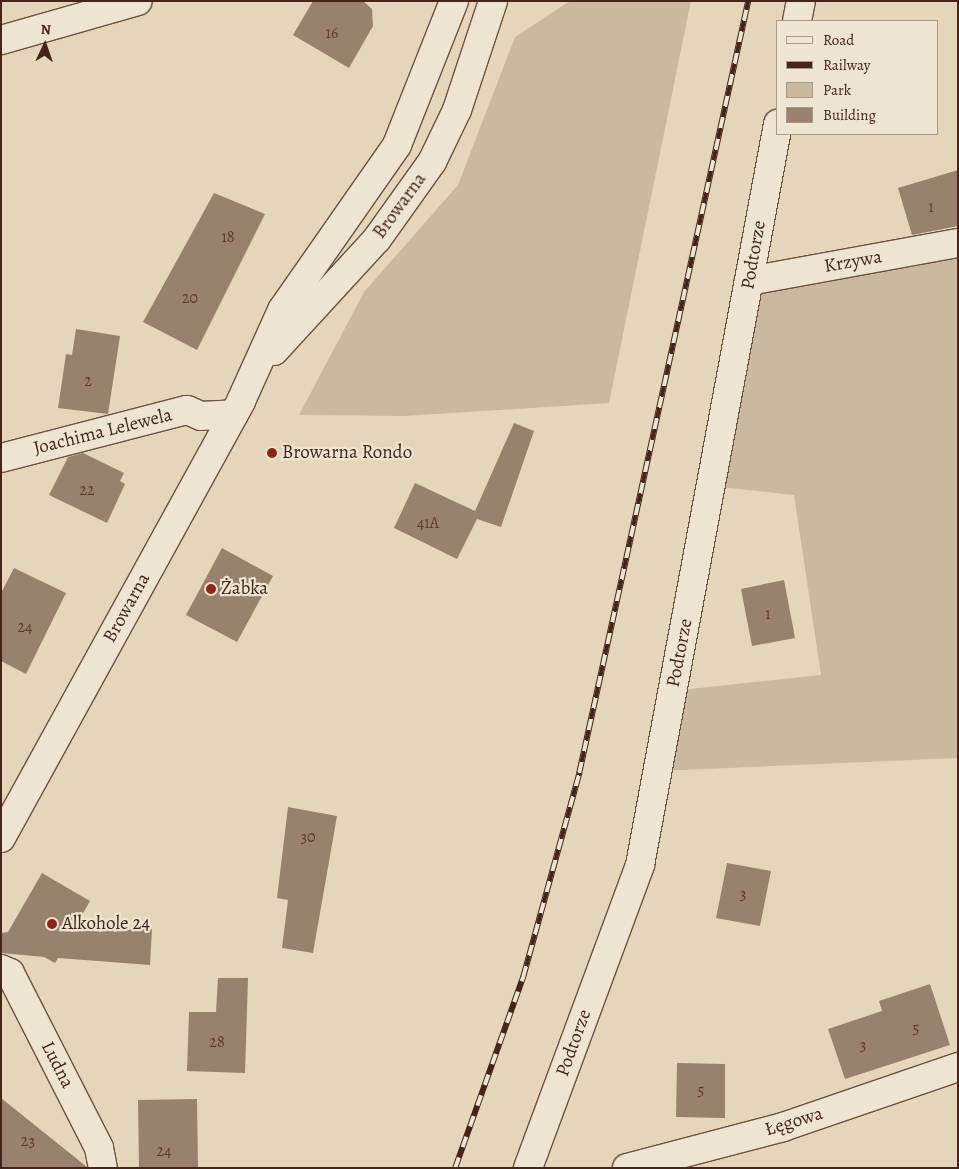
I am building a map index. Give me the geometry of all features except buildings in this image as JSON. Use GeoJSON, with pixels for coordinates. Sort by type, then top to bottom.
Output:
{"type":"FeatureCollection","features":[{"type":"Feature","properties":{"kind":"street"},"geometry":{"type":"LineString","coordinates":[[1,40],[138,1]]}},
{"type":"Feature","properties":{"kind":"street","name":"Browarna"},"geometry":{"type":"LineString","coordinates":[[1,838],[234,414],[282,310],[397,145],[454,1]]}},
{"type":"Feature","properties":{"kind":"street","name":"Browarna"},"geometry":{"type":"LineString","coordinates":[[252,377],[315,302],[377,239],[432,162],[457,110],[493,1]]}},
{"type":"Feature","properties":{"kind":"street"},"geometry":{"type":"LineString","coordinates":[[797,20],[801,1]]}},
{"type":"Feature","properties":{"kind":"street","name":"Podtorze"},"geometry":{"type":"LineString","coordinates":[[528,1168],[640,865],[776,135]]}},
{"type":"Feature","properties":{"kind":"street","name":"Krzywa"},"geometry":{"type":"LineString","coordinates":[[749,281],[958,243]]}},
{"type":"Feature","properties":{"kind":"street","name":"Joachima Lelewela"},"geometry":{"type":"LineString","coordinates":[[1,458],[187,410],[201,416],[234,414]]}},
{"type":"Feature","properties":{"kind":"street","name":"Ludna"},"geometry":{"type":"LineString","coordinates":[[1,969],[10,973],[99,1148],[103,1168]]}},
{"type":"Feature","properties":{"kind":"street","name":"Łęgowa"},"geometry":{"type":"LineString","coordinates":[[627,1168],[783,1127],[958,1068]]}},
{"type":"Feature","properties":{"kind":"green space"},"geometry":{"type":"Polygon","coordinates":[[[570,1],[691,1],[609,403],[405,416],[299,415],[364,292],[458,185],[515,37],[570,1]]]}},
{"type":"Feature","properties":{"kind":"green space"},"geometry":{"type":"Polygon","coordinates":[[[954,243],[958,258],[958,758],[658,771],[672,691],[821,675],[794,495],[711,486],[749,281],[954,243]]]}},
{"type":"Feature","properties":{"kind":"railway"},"geometry":{"type":"LineString","coordinates":[[455,1168],[523,977],[579,773],[748,1]]}},
{"type":"Feature","properties":{"kind":"place","name":"Browarna Rondo"},"geometry":{"type":"Point","coordinates":[272,453]}},
{"type":"Feature","properties":{"kind":"place","name":"Żabka"},"geometry":{"type":"Point","coordinates":[211,589]}},
{"type":"Feature","properties":{"kind":"place","name":"Alkohole 24"},"geometry":{"type":"Point","coordinates":[52,924]}}]}
